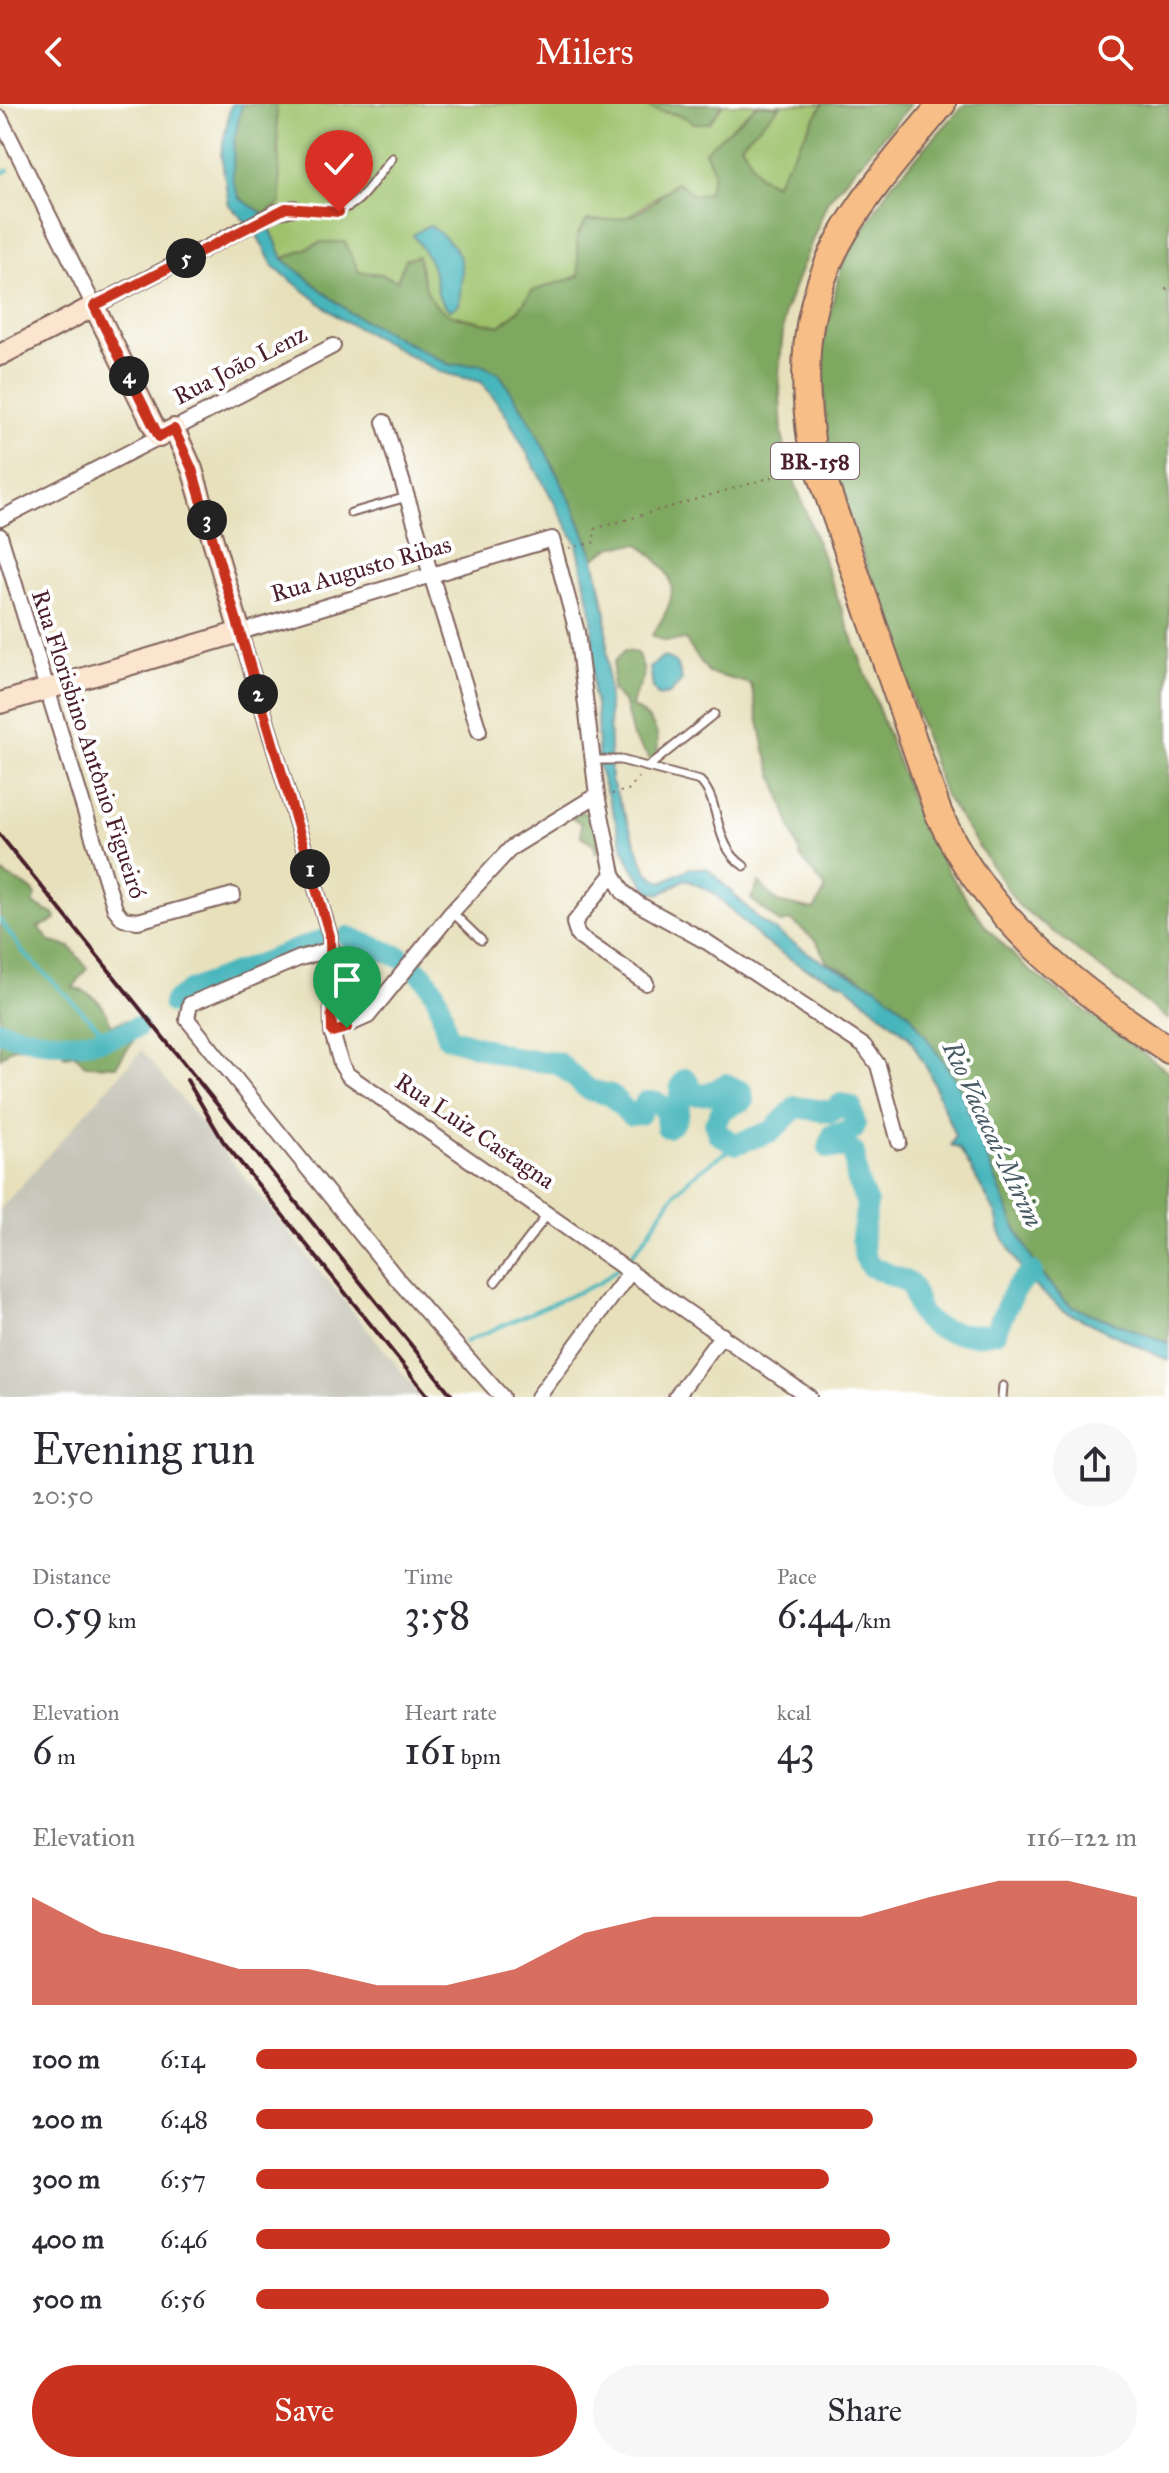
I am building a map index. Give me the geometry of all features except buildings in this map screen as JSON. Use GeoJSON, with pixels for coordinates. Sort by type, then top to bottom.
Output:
{"type":"FeatureCollection","features":[{"type":"Feature","properties":{"kind":"highway","name":"BR-158"},"geometry":{"type":"LineString","coordinates":[[942,104],[848,219],[827,260],[812,308],[804,398],[816,465],[938,812],[963,862],[996,908],[1052,966],[1169,1050]]}},
{"type":"Feature","properties":{"kind":"street","name":"Rua Luiz Castagna"},"geometry":{"type":"LineString","coordinates":[[0,118],[94,306],[167,433],[192,469],[332,949],[332,1032],[341,1064],[348,1075],[549,1212],[809,1397]]}},
{"type":"Feature","properties":{"kind":"street"},"geometry":{"type":"LineString","coordinates":[[0,355],[276,212],[294,208]]}},
{"type":"Feature","properties":{"kind":"street","name":"Rua João Lenz"},"geometry":{"type":"LineString","coordinates":[[0,519],[333,346]]}},
{"type":"Feature","properties":{"kind":"street"},"geometry":{"type":"LineString","coordinates":[[384,422],[479,731]]}},
{"type":"Feature","properties":{"kind":"street","name":"Rua Florisbino Antônio Figueiró"},"geometry":{"type":"LineString","coordinates":[[0,536],[50,688],[115,909],[123,919],[138,921],[233,895]]}},
{"type":"Feature","properties":{"kind":"street","name":"Rua Augusto Ribas"},"geometry":{"type":"LineString","coordinates":[[0,703],[552,539],[577,632],[593,760]]}},
{"type":"Feature","properties":{"kind":"street"},"geometry":{"type":"LineString","coordinates":[[593,760],[613,874],[623,892],[640,905],[707,942],[864,1046],[878,1065],[899,1142]]}},
{"type":"Feature","properties":{"kind":"street"},"geometry":{"type":"LineString","coordinates":[[332,1032],[368,1016],[452,912],[511,848],[597,795]]}},
{"type":"Feature","properties":{"kind":"street"},"geometry":{"type":"LineString","coordinates":[[613,874],[574,923],[575,929],[578,936],[646,983]]}},
{"type":"Feature","properties":{"kind":"street"},"geometry":{"type":"LineString","coordinates":[[332,949],[300,958],[190,1004],[187,1019],[398,1280],[502,1397]]}},
{"type":"Feature","properties":{"kind":"street"},"geometry":{"type":"LineString","coordinates":[[538,1397],[631,1271]]}},
{"type":"Feature","properties":{"kind":"street"},"geometry":{"type":"LineString","coordinates":[[676,1397],[722,1335]]}},
{"type":"Feature","properties":{"kind":"lane"},"geometry":{"type":"LineString","coordinates":[[294,208],[326,213],[352,207],[392,158]]}},
{"type":"Feature","properties":{"kind":"lane"},"geometry":{"type":"LineString","coordinates":[[351,513],[407,497]]}},
{"type":"Feature","properties":{"kind":"lane"},"geometry":{"type":"LineString","coordinates":[[648,767],[714,714]]}},
{"type":"Feature","properties":{"kind":"lane"},"geometry":{"type":"LineString","coordinates":[[593,760],[621,760],[700,781],[709,789],[717,826],[734,859],[744,866]]}},
{"type":"Feature","properties":{"kind":"lane"},"geometry":{"type":"LineString","coordinates":[[452,912],[481,940]]}},
{"type":"Feature","properties":{"kind":"lane"},"geometry":{"type":"LineString","coordinates":[[495,1282],[549,1212]]}},
{"type":"Feature","properties":{"kind":"lane"},"geometry":{"type":"LineString","coordinates":[[1002,1397],[1003,1386]]}},
{"type":"Feature","properties":{"kind":"path"},"geometry":{"type":"LineString","coordinates":[[1166,288],[1169,294]]}},
{"type":"Feature","properties":{"kind":"path"},"geometry":{"type":"LineString","coordinates":[[570,548],[595,542],[594,529],[816,465]]}},
{"type":"Feature","properties":{"kind":"path"},"geometry":{"type":"LineString","coordinates":[[617,793],[628,790],[648,767]]}},
{"type":"Feature","properties":{"kind":"shaded area"},"geometry":{"type":"Polygon","coordinates":[[[142,1050],[422,1397],[0,1397],[0,1209],[142,1050]]]}},
{"type":"Feature","properties":{"kind":"green space"},"geometry":{"type":"Polygon","coordinates":[[[242,104],[276,104],[281,203],[264,214],[243,200],[234,185],[232,150],[242,104]]]}},
{"type":"Feature","properties":{"kind":"green space"},"geometry":{"type":"Polygon","coordinates":[[[276,104],[643,104],[694,123],[709,123],[722,104],[758,104],[706,151],[714,172],[708,193],[695,197],[677,182],[623,221],[587,220],[577,236],[580,276],[532,291],[518,311],[500,326],[442,313],[424,291],[406,259],[397,281],[381,274],[359,272],[321,242],[283,259],[264,214],[276,104]]]}},
{"type":"Feature","properties":{"kind":"green space"},"geometry":{"type":"Polygon","coordinates":[[[643,104],[723,104],[709,123],[694,123],[643,104]]]}},
{"type":"Feature","properties":{"kind":"green space"},"geometry":{"type":"Polygon","coordinates":[[[758,104],[780,106],[741,144],[759,176],[775,184],[823,104],[911,104],[828,200],[785,311],[779,373],[782,435],[793,477],[915,808],[949,873],[986,927],[1026,968],[1169,1072],[1169,1343],[1073,1307],[1061,1296],[1026,1248],[960,1096],[923,1033],[897,1005],[866,982],[827,962],[817,942],[792,921],[780,923],[751,899],[759,882],[777,902],[814,910],[826,888],[801,858],[765,750],[751,684],[709,673],[685,640],[664,641],[652,635],[662,620],[671,596],[671,585],[662,566],[639,544],[613,546],[594,558],[575,510],[532,424],[499,373],[479,364],[450,365],[350,313],[283,259],[321,242],[345,242],[359,272],[381,274],[397,281],[406,259],[418,256],[427,292],[442,310],[500,326],[518,311],[532,291],[579,276],[577,236],[587,220],[628,217],[655,201],[677,182],[695,196],[708,193],[714,172],[705,151],[758,104]]]}},
{"type":"Feature","properties":{"kind":"green space"},"geometry":{"type":"Polygon","coordinates":[[[778,104],[823,104],[776,184],[759,176],[741,144],[778,104]]]}},
{"type":"Feature","properties":{"kind":"green space"},"geometry":{"type":"Polygon","coordinates":[[[965,104],[1169,104],[1169,1020],[1018,905],[945,796],[827,451],[822,343],[842,265],[890,186],[965,104]]]}},
{"type":"Feature","properties":{"kind":"green space"},"geometry":{"type":"Polygon","coordinates":[[[625,651],[637,653],[642,663],[643,677],[632,707],[651,722],[657,734],[656,758],[651,760],[633,737],[625,704],[612,690],[614,662],[625,651]]]}},
{"type":"Feature","properties":{"kind":"green space"},"geometry":{"type":"Polygon","coordinates":[[[579,812],[588,813],[594,820],[600,848],[596,853],[594,844],[581,836],[581,823],[572,818],[579,812]]]}},
{"type":"Feature","properties":{"kind":"green space"},"geometry":{"type":"Polygon","coordinates":[[[0,871],[36,895],[33,904],[55,915],[56,920],[38,927],[51,942],[70,947],[87,968],[73,988],[98,1000],[111,1025],[126,1020],[135,1025],[137,1035],[116,1066],[85,1065],[75,1054],[65,1056],[51,1044],[45,1049],[13,1047],[0,1058],[0,871]]]}},
{"type":"Feature","properties":{"kind":"water","name":"Rio Vacacaí-Mirim"},"geometry":{"type":"Polygon","coordinates":[[[231,104],[242,104],[234,141],[233,180],[239,198],[264,214],[283,259],[350,313],[450,365],[479,364],[499,373],[532,424],[575,510],[594,558],[606,614],[611,780],[647,872],[662,882],[690,868],[707,868],[762,922],[816,958],[877,987],[910,1014],[956,1080],[1015,1227],[1039,1272],[1073,1307],[1169,1343],[1169,1361],[1062,1310],[1031,1283],[1022,1284],[1023,1273],[1000,1232],[996,1214],[960,1149],[951,1145],[955,1136],[929,1072],[909,1037],[845,984],[801,966],[763,941],[714,893],[685,879],[661,894],[650,892],[623,847],[599,767],[593,694],[592,616],[577,544],[504,411],[481,382],[440,372],[339,318],[273,266],[255,231],[229,205],[221,154],[231,104]]]}},
{"type":"Feature","properties":{"kind":"water"},"geometry":{"type":"Polygon","coordinates":[[[429,225],[451,243],[460,259],[459,304],[450,310],[439,296],[432,265],[413,235],[429,225]]]}},
{"type":"Feature","properties":{"kind":"water"},"geometry":{"type":"Polygon","coordinates":[[[662,657],[677,665],[682,681],[669,694],[658,696],[653,688],[650,668],[662,657]]]}},
{"type":"Feature","properties":{"kind":"waterway"},"geometry":{"type":"LineString","coordinates":[[0,174],[8,170]]}},
{"type":"Feature","properties":{"kind":"waterway"},"geometry":{"type":"LineString","coordinates":[[0,920],[23,952],[111,1040]]}},
{"type":"Feature","properties":{"kind":"waterway"},"geometry":{"type":"LineString","coordinates":[[348,937],[400,957]]}},
{"type":"Feature","properties":{"kind":"waterway"},"geometry":{"type":"LineString","coordinates":[[173,1003],[191,990],[320,941]]}},
{"type":"Feature","properties":{"kind":"waterway"},"geometry":{"type":"LineString","coordinates":[[418,971],[435,992],[447,1037],[518,1059],[558,1063],[589,1090],[611,1095],[630,1115],[640,1114],[646,1102],[656,1102],[665,1108],[667,1127],[677,1116],[680,1090],[686,1079],[695,1095],[709,1094],[726,1084],[742,1092],[743,1100],[722,1110],[715,1124],[718,1134],[736,1144],[772,1131],[796,1107],[831,1112],[841,1104],[851,1107],[855,1125],[853,1130],[833,1135],[829,1148],[847,1148],[854,1153],[857,1180],[867,1204],[862,1236],[864,1255],[870,1266],[910,1283],[921,1314],[935,1326],[955,1333],[976,1335],[995,1332],[1015,1289],[1032,1272]]}},
{"type":"Feature","properties":{"kind":"waterway"},"geometry":{"type":"LineString","coordinates":[[0,1031],[35,1040],[69,1043],[104,1039],[137,1027]]}},
{"type":"Feature","properties":{"kind":"waterway"},"geometry":{"type":"LineString","coordinates":[[624,1263],[684,1184],[742,1143]]}},
{"type":"Feature","properties":{"kind":"waterway"},"geometry":{"type":"LineString","coordinates":[[465,1342],[599,1283],[617,1269]]}},
{"type":"Feature","properties":{"kind":"railway"},"geometry":{"type":"LineString","coordinates":[[0,835],[453,1397]]}},
{"type":"Feature","properties":{"kind":"railway"},"geometry":{"type":"LineString","coordinates":[[187,1080],[223,1141],[429,1397]]}},
{"type":"Feature","properties":{"kind":"route"},"geometry":{"type":"LineString","coordinates":[[339,212],[286,208],[94,306],[159,437],[174,429],[192,469],[330,936],[332,1032],[347,1028]]}}]}
